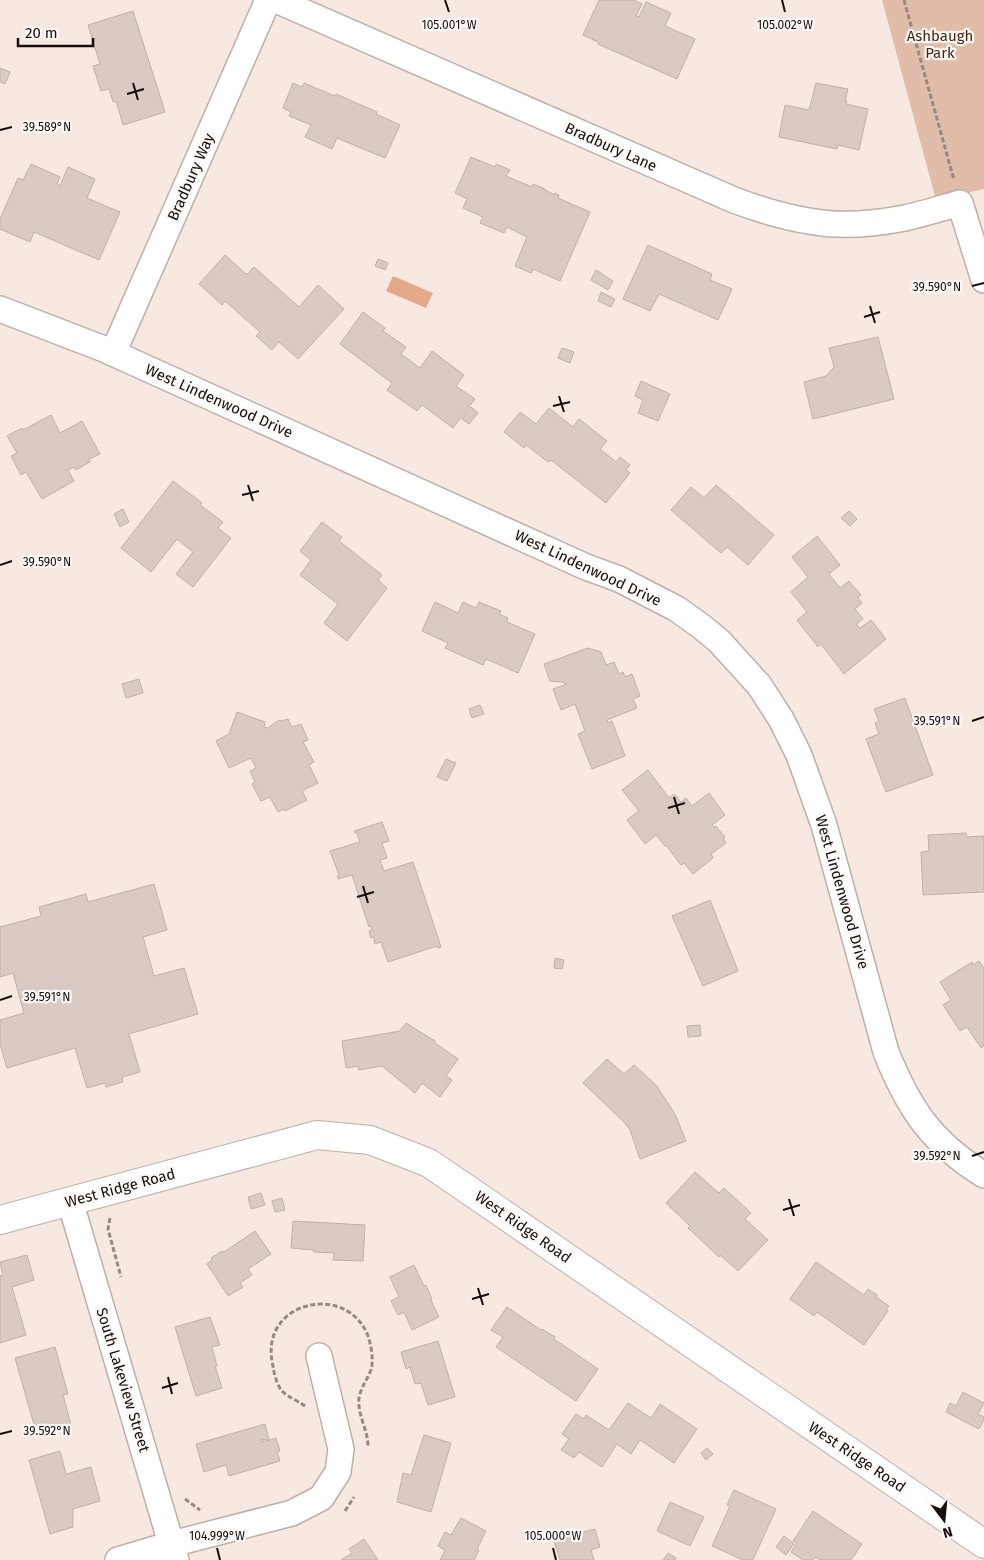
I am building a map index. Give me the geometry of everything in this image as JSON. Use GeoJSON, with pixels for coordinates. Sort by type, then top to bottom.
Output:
{"type":"FeatureCollection","features":[{"type":"Feature","properties":{"kind":"street","name":"Bradbury Way"},"geometry":{"type":"LineString","coordinates":[[113,353],[268,0]]}},
{"type":"Feature","properties":{"kind":"street","name":"Bradbury Lane"},"geometry":{"type":"LineString","coordinates":[[276,0],[716,193],[757,208],[808,221],[833,224],[876,222],[905,218],[960,203]]}},
{"type":"Feature","properties":{"kind":"street"},"geometry":{"type":"LineString","coordinates":[[960,203],[984,280]]}},
{"type":"Feature","properties":{"kind":"street","name":"West Lindenwood Drive"},"geometry":{"type":"LineString","coordinates":[[0,309],[113,353],[586,567],[619,579],[677,609],[719,641],[759,686],[788,731],[799,755],[824,825],[886,1052],[907,1100],[937,1139],[952,1153],[984,1175]]}},
{"type":"Feature","properties":{"kind":"street","name":"West Ridge Road"},"geometry":{"type":"LineString","coordinates":[[0,1220],[317,1135],[370,1140],[429,1163],[984,1544]]}},
{"type":"Feature","properties":{"kind":"street","name":"South Lakeview Street"},"geometry":{"type":"LineString","coordinates":[[70,1201],[174,1552]]}},
{"type":"Feature","properties":{"kind":"street"},"geometry":{"type":"LineString","coordinates":[[118,1560],[174,1552],[292,1513],[321,1498],[338,1472],[341,1449],[319,1356]]}},
{"type":"Feature","properties":{"kind":"path"},"geometry":{"type":"LineString","coordinates":[[904,0],[942,130],[960,203]]}},
{"type":"Feature","properties":{"kind":"path"},"geometry":{"type":"LineString","coordinates":[[114,1214],[109,1219],[108,1229],[124,1286]]}},
{"type":"Feature","properties":{"kind":"path"},"geometry":{"type":"LineString","coordinates":[[307,1407],[282,1390],[275,1376],[271,1358],[271,1340],[278,1326],[288,1315],[301,1307],[317,1303],[333,1305],[354,1316],[368,1335],[372,1353],[371,1368],[362,1385],[359,1400],[368,1438],[368,1447]]}},
{"type":"Feature","properties":{"kind":"path"},"geometry":{"type":"LineString","coordinates":[[343,1512],[348,1508],[358,1492]]}},
{"type":"Feature","properties":{"kind":"path"},"geometry":{"type":"LineString","coordinates":[[183,1496],[199,1510],[206,1511]]}},
{"type":"Feature","properties":{"kind":"green space","name":"Ashbaugh Park"},"geometry":{"type":"Polygon","coordinates":[[[882,0],[984,0],[984,189],[936,200],[882,0]]]}},
{"type":"Feature","properties":{"kind":"shaded area"},"geometry":{"type":"Polygon","coordinates":[[[393,276],[433,293],[426,308],[386,291],[393,276]]]}},
{"type":"Feature","properties":{"kind":"building"},"geometry":{"type":"Polygon","coordinates":[[[599,0],[634,0],[642,4],[636,16],[639,17],[646,2],[671,13],[665,26],[695,39],[677,79],[598,44],[598,42],[583,35],[599,0]]]}},
{"type":"Feature","properties":{"kind":"building"},"geometry":{"type":"Polygon","coordinates":[[[133,11],[165,112],[123,125],[116,101],[113,102],[109,89],[101,91],[93,66],[100,64],[88,25],[133,11]]]}},
{"type":"Feature","properties":{"kind":"building"},"geometry":{"type":"Polygon","coordinates":[[[0,68],[10,72],[5,84],[0,82],[0,68]]]}},
{"type":"Feature","properties":{"kind":"building"},"geometry":{"type":"Polygon","coordinates":[[[293,83],[302,87],[304,83],[335,96],[336,94],[377,112],[376,114],[400,125],[385,158],[337,138],[332,149],[305,137],[311,125],[289,116],[291,112],[283,108],[293,83]]]}},
{"type":"Feature","properties":{"kind":"building"},"geometry":{"type":"Polygon","coordinates":[[[816,83],[848,89],[846,104],[868,109],[859,150],[838,145],[837,149],[779,137],[785,105],[809,110],[816,83]]]}},
{"type":"Feature","properties":{"kind":"building"},"geometry":{"type":"Polygon","coordinates":[[[471,157],[495,167],[496,164],[510,170],[506,176],[532,187],[533,184],[555,195],[555,193],[559,195],[558,198],[590,212],[560,281],[533,269],[531,273],[515,266],[527,237],[507,227],[504,233],[480,223],[483,217],[463,208],[467,199],[455,193],[471,157]]]}},
{"type":"Feature","properties":{"kind":"building"},"geometry":{"type":"Polygon","coordinates":[[[31,164],[60,177],[57,184],[60,186],[68,167],[95,179],[87,198],[120,212],[99,260],[34,232],[30,242],[0,229],[0,219],[18,178],[23,180],[31,164]]]}},
{"type":"Feature","properties":{"kind":"building"},"geometry":{"type":"Polygon","coordinates":[[[648,245],[712,274],[710,280],[732,289],[718,320],[659,294],[650,311],[623,299],[648,245]]]}},
{"type":"Feature","properties":{"kind":"building"},"geometry":{"type":"Polygon","coordinates":[[[225,255],[246,274],[254,267],[299,307],[318,285],[344,309],[298,359],[279,342],[272,350],[256,336],[260,332],[225,301],[222,305],[199,284],[225,255]]]}},
{"type":"Feature","properties":{"kind":"building"},"geometry":{"type":"Polygon","coordinates":[[[378,259],[388,263],[385,270],[375,266],[378,259]]]}},
{"type":"Feature","properties":{"kind":"building"},"geometry":{"type":"Polygon","coordinates":[[[596,270],[613,281],[608,290],[591,280],[596,270]]]}},
{"type":"Feature","properties":{"kind":"building"},"geometry":{"type":"Polygon","coordinates":[[[601,292],[615,299],[611,307],[598,301],[601,292]]]}},
{"type":"Feature","properties":{"kind":"building"},"geometry":{"type":"Polygon","coordinates":[[[363,312],[385,328],[383,331],[406,347],[401,354],[420,368],[432,351],[464,375],[456,386],[475,399],[453,428],[422,405],[417,411],[387,390],[392,383],[340,344],[363,312]]]}},
{"type":"Feature","properties":{"kind":"building"},"geometry":{"type":"Polygon","coordinates":[[[878,337],[894,399],[813,419],[804,382],[826,376],[834,367],[829,348],[878,337]]]}},
{"type":"Feature","properties":{"kind":"building"},"geometry":{"type":"Polygon","coordinates":[[[562,348],[574,352],[570,363],[558,358],[562,348]]]}},
{"type":"Feature","properties":{"kind":"building"},"geometry":{"type":"Polygon","coordinates":[[[641,381],[670,394],[658,421],[638,413],[643,400],[635,396],[641,381]]]}},
{"type":"Feature","properties":{"kind":"building"},"geometry":{"type":"Polygon","coordinates":[[[471,407],[478,413],[469,424],[462,419],[471,407]]]}},
{"type":"Feature","properties":{"kind":"building"},"geometry":{"type":"Polygon","coordinates":[[[549,408],[573,427],[579,419],[607,441],[600,449],[616,462],[620,457],[630,465],[626,470],[630,473],[606,503],[551,460],[548,462],[526,445],[524,448],[504,432],[520,412],[536,424],[549,408]]]}},
{"type":"Feature","properties":{"kind":"building"},"geometry":{"type":"Polygon","coordinates":[[[51,415],[60,433],[82,421],[100,454],[89,459],[90,462],[76,470],[74,467],[68,470],[74,481],[42,499],[26,472],[21,475],[11,456],[17,453],[7,436],[51,415]]]}},
{"type":"Feature","properties":{"kind":"building"},"geometry":{"type":"Polygon","coordinates":[[[173,481],[223,522],[218,528],[231,538],[193,587],[176,574],[193,552],[177,539],[151,572],[121,548],[173,481]]]}},
{"type":"Feature","properties":{"kind":"building"},"geometry":{"type":"Polygon","coordinates":[[[716,485],[774,535],[748,565],[727,547],[721,553],[671,510],[691,487],[704,498],[716,485]]]}},
{"type":"Feature","properties":{"kind":"building"},"geometry":{"type":"Polygon","coordinates":[[[123,509],[129,522],[120,527],[114,514],[123,509]]]}},
{"type":"Feature","properties":{"kind":"building"},"geometry":{"type":"Polygon","coordinates":[[[849,511],[857,519],[850,526],[841,518],[849,511]]]}},
{"type":"Feature","properties":{"kind":"building"},"geometry":{"type":"Polygon","coordinates":[[[322,522],[342,537],[339,541],[382,575],[378,580],[387,588],[347,641],[324,623],[338,604],[300,575],[311,560],[300,551],[322,522]]]}},
{"type":"Feature","properties":{"kind":"building"},"geometry":{"type":"Polygon","coordinates":[[[817,536],[840,565],[829,574],[840,588],[849,581],[861,595],[858,598],[862,603],[855,609],[863,619],[856,624],[860,628],[871,620],[886,639],[844,674],[821,644],[818,647],[797,620],[807,612],[791,592],[808,577],[792,557],[817,536]]]}},
{"type":"Feature","properties":{"kind":"building"},"geometry":{"type":"Polygon","coordinates":[[[435,602],[458,613],[463,602],[476,608],[479,602],[501,611],[499,614],[508,618],[507,622],[535,634],[518,673],[486,659],[483,665],[445,648],[448,643],[422,631],[435,602]]]}},
{"type":"Feature","properties":{"kind":"building"},"geometry":{"type":"Polygon","coordinates":[[[588,648],[601,652],[606,665],[614,662],[619,674],[623,672],[625,677],[632,674],[640,696],[633,699],[637,708],[607,720],[608,723],[612,721],[625,756],[592,769],[578,734],[585,731],[575,704],[561,710],[553,689],[567,684],[550,681],[544,664],[588,648]]]}},
{"type":"Feature","properties":{"kind":"building"},"geometry":{"type":"Polygon","coordinates":[[[139,679],[143,693],[126,698],[122,684],[139,679]]]}},
{"type":"Feature","properties":{"kind":"building"},"geometry":{"type":"Polygon","coordinates":[[[905,698],[933,775],[886,792],[866,739],[879,734],[875,723],[879,721],[874,709],[905,698]]]}},
{"type":"Feature","properties":{"kind":"building"},"geometry":{"type":"Polygon","coordinates":[[[480,705],[484,714],[472,718],[469,709],[480,705]]]}},
{"type":"Feature","properties":{"kind":"building"},"geometry":{"type":"Polygon","coordinates":[[[237,712],[265,722],[264,727],[268,728],[279,720],[288,719],[292,727],[301,724],[308,740],[303,742],[314,762],[309,765],[318,783],[302,791],[307,800],[285,811],[284,809],[278,812],[270,797],[261,801],[252,784],[255,782],[250,771],[256,768],[251,758],[229,768],[216,741],[229,734],[237,712]]]}},
{"type":"Feature","properties":{"kind":"building"},"geometry":{"type":"Polygon","coordinates":[[[446,759],[456,763],[447,781],[437,777],[446,759]]]}},
{"type":"Feature","properties":{"kind":"building"},"geometry":{"type":"Polygon","coordinates":[[[648,770],[669,798],[674,794],[681,802],[686,798],[692,806],[709,793],[725,815],[712,825],[716,826],[725,837],[723,838],[726,843],[711,854],[713,858],[693,874],[684,863],[681,865],[656,835],[645,844],[627,820],[639,811],[622,790],[648,770]]]}},
{"type":"Feature","properties":{"kind":"building"},"geometry":{"type":"Polygon","coordinates":[[[382,822],[389,841],[382,843],[387,858],[380,860],[384,871],[413,862],[441,947],[438,948],[437,946],[388,962],[381,942],[375,944],[374,937],[371,938],[369,931],[372,930],[371,926],[369,927],[352,875],[338,879],[337,876],[339,875],[330,851],[360,842],[357,833],[354,831],[382,822]]]}},
{"type":"Feature","properties":{"kind":"building"},"geometry":{"type":"Polygon","coordinates":[[[966,833],[967,837],[984,836],[984,892],[923,895],[921,852],[929,851],[928,835],[966,833]]]}},
{"type":"Feature","properties":{"kind":"building"},"geometry":{"type":"Polygon","coordinates":[[[154,884],[167,930],[143,937],[154,976],[184,968],[198,1014],[129,1034],[140,1072],[122,1077],[123,1082],[106,1087],[105,1083],[87,1088],[75,1048],[7,1068],[0,1044],[0,1020],[24,1013],[13,973],[0,977],[0,927],[41,916],[39,907],[86,894],[88,902],[154,884]]]}},
{"type":"Feature","properties":{"kind":"building"},"geometry":{"type":"Polygon","coordinates":[[[710,900],[738,971],[703,986],[672,916],[710,900]]]}},
{"type":"Feature","properties":{"kind":"building"},"geometry":{"type":"Polygon","coordinates":[[[555,958],[564,960],[562,969],[554,968],[555,958]]]}},
{"type":"Feature","properties":{"kind":"building"},"geometry":{"type":"Polygon","coordinates":[[[979,961],[984,968],[984,1046],[981,1048],[967,1027],[960,1031],[943,1005],[951,1000],[940,982],[972,962],[973,965],[979,961]]]}},
{"type":"Feature","properties":{"kind":"building"},"geometry":{"type":"Polygon","coordinates":[[[406,1023],[435,1041],[435,1043],[458,1059],[446,1076],[452,1080],[440,1097],[422,1083],[415,1093],[382,1066],[359,1070],[358,1066],[346,1068],[342,1041],[400,1031],[406,1023]]]}},
{"type":"Feature","properties":{"kind":"building"},"geometry":{"type":"Polygon","coordinates":[[[700,1025],[701,1036],[688,1037],[687,1026],[700,1025]]]}},
{"type":"Feature","properties":{"kind":"building"},"geometry":{"type":"Polygon","coordinates":[[[607,1059],[624,1074],[634,1065],[656,1085],[675,1114],[686,1141],[640,1159],[630,1130],[624,1122],[583,1083],[607,1059]]]}},
{"type":"Feature","properties":{"kind":"building"},"geometry":{"type":"Polygon","coordinates":[[[695,1172],[719,1193],[724,1188],[751,1213],[745,1219],[768,1240],[738,1271],[720,1255],[719,1257],[688,1228],[690,1226],[666,1203],[695,1172]]]}},
{"type":"Feature","properties":{"kind":"building"},"geometry":{"type":"Polygon","coordinates":[[[261,1193],[265,1205],[251,1209],[248,1197],[261,1193]]]}},
{"type":"Feature","properties":{"kind":"building"},"geometry":{"type":"Polygon","coordinates":[[[282,1198],[285,1210],[275,1212],[272,1201],[282,1198]]]}},
{"type":"Feature","properties":{"kind":"building"},"geometry":{"type":"Polygon","coordinates":[[[293,1221],[365,1225],[363,1261],[333,1260],[334,1253],[291,1248],[293,1221]]]}},
{"type":"Feature","properties":{"kind":"building"},"geometry":{"type":"Polygon","coordinates":[[[255,1231],[271,1254],[248,1269],[252,1275],[240,1283],[243,1287],[228,1296],[207,1264],[212,1260],[211,1258],[222,1251],[224,1252],[255,1231]]]}},
{"type":"Feature","properties":{"kind":"building"},"geometry":{"type":"Polygon","coordinates":[[[27,1255],[34,1280],[12,1287],[26,1335],[0,1343],[0,1276],[3,1275],[0,1262],[27,1255]]]}},
{"type":"Feature","properties":{"kind":"building"},"geometry":{"type":"Polygon","coordinates":[[[816,1262],[864,1295],[868,1289],[889,1306],[886,1310],[888,1311],[864,1345],[817,1312],[814,1316],[790,1299],[816,1262]]]}},
{"type":"Feature","properties":{"kind":"building"},"geometry":{"type":"Polygon","coordinates":[[[414,1265],[424,1286],[426,1285],[439,1317],[412,1330],[404,1312],[398,1315],[391,1301],[399,1297],[390,1277],[414,1265]]]}},
{"type":"Feature","properties":{"kind":"building"},"geometry":{"type":"Polygon","coordinates":[[[507,1307],[555,1337],[554,1339],[598,1369],[576,1401],[496,1347],[503,1337],[491,1330],[507,1307]]]}},
{"type":"Feature","properties":{"kind":"building"},"geometry":{"type":"Polygon","coordinates":[[[210,1317],[220,1345],[212,1347],[217,1366],[215,1366],[222,1388],[196,1396],[175,1327],[210,1317]]]}},
{"type":"Feature","properties":{"kind":"building"},"geometry":{"type":"Polygon","coordinates":[[[438,1341],[455,1397],[428,1405],[421,1383],[415,1384],[410,1367],[406,1369],[401,1352],[438,1341]]]}},
{"type":"Feature","properties":{"kind":"building"},"geometry":{"type":"Polygon","coordinates":[[[55,1347],[68,1394],[63,1395],[71,1425],[37,1435],[15,1358],[55,1347]]]}},
{"type":"Feature","properties":{"kind":"building"},"geometry":{"type":"Polygon","coordinates":[[[963,1392],[984,1403],[978,1414],[984,1417],[979,1429],[946,1412],[950,1403],[956,1406],[963,1392]]]}},
{"type":"Feature","properties":{"kind":"building"},"geometry":{"type":"Polygon","coordinates":[[[628,1403],[651,1418],[660,1404],[697,1429],[674,1463],[640,1440],[631,1454],[617,1444],[602,1467],[579,1452],[574,1458],[561,1450],[569,1439],[562,1434],[576,1414],[584,1419],[586,1415],[609,1430],[628,1403]]]}},
{"type":"Feature","properties":{"kind":"building"},"geometry":{"type":"Polygon","coordinates":[[[265,1424],[269,1439],[261,1440],[262,1442],[276,1438],[280,1451],[277,1452],[280,1461],[229,1476],[226,1465],[204,1472],[196,1444],[265,1424]]]}},
{"type":"Feature","properties":{"kind":"building"},"geometry":{"type":"Polygon","coordinates":[[[424,1435],[451,1443],[431,1512],[397,1502],[403,1473],[411,1475],[424,1435]]]}},
{"type":"Feature","properties":{"kind":"building"},"geometry":{"type":"Polygon","coordinates":[[[707,1448],[713,1454],[706,1460],[701,1453],[707,1448]]]}},
{"type":"Feature","properties":{"kind":"building"},"geometry":{"type":"Polygon","coordinates":[[[60,1451],[66,1474],[91,1467],[100,1501],[73,1509],[73,1527],[50,1534],[29,1460],[60,1451]]]}},
{"type":"Feature","properties":{"kind":"building"},"geometry":{"type":"Polygon","coordinates":[[[734,1490],[776,1509],[753,1560],[743,1560],[712,1546],[730,1506],[727,1505],[734,1490]]]}},
{"type":"Feature","properties":{"kind":"building"},"geometry":{"type":"Polygon","coordinates":[[[670,1502],[704,1517],[690,1546],[657,1531],[670,1502]]]}},
{"type":"Feature","properties":{"kind":"building"},"geometry":{"type":"Polygon","coordinates":[[[813,1511],[862,1544],[851,1560],[820,1560],[815,1557],[813,1560],[803,1560],[791,1552],[797,1543],[793,1541],[813,1511]]]}},
{"type":"Feature","properties":{"kind":"building"},"geometry":{"type":"Polygon","coordinates":[[[461,1518],[486,1531],[474,1560],[440,1560],[445,1550],[438,1546],[445,1532],[451,1535],[461,1518]]]}},
{"type":"Feature","properties":{"kind":"building"},"geometry":{"type":"Polygon","coordinates":[[[595,1529],[600,1547],[591,1550],[594,1560],[560,1560],[554,1540],[595,1529]]]}},
{"type":"Feature","properties":{"kind":"building"},"geometry":{"type":"Polygon","coordinates":[[[784,1536],[794,1544],[786,1555],[776,1547],[784,1536]]]}},
{"type":"Feature","properties":{"kind":"building"},"geometry":{"type":"Polygon","coordinates":[[[364,1539],[378,1560],[341,1560],[352,1553],[349,1549],[364,1539]]]}},
{"type":"Feature","properties":{"kind":"building"},"geometry":{"type":"Polygon","coordinates":[[[668,1553],[676,1558],[675,1560],[663,1560],[668,1553]]]}}]}
